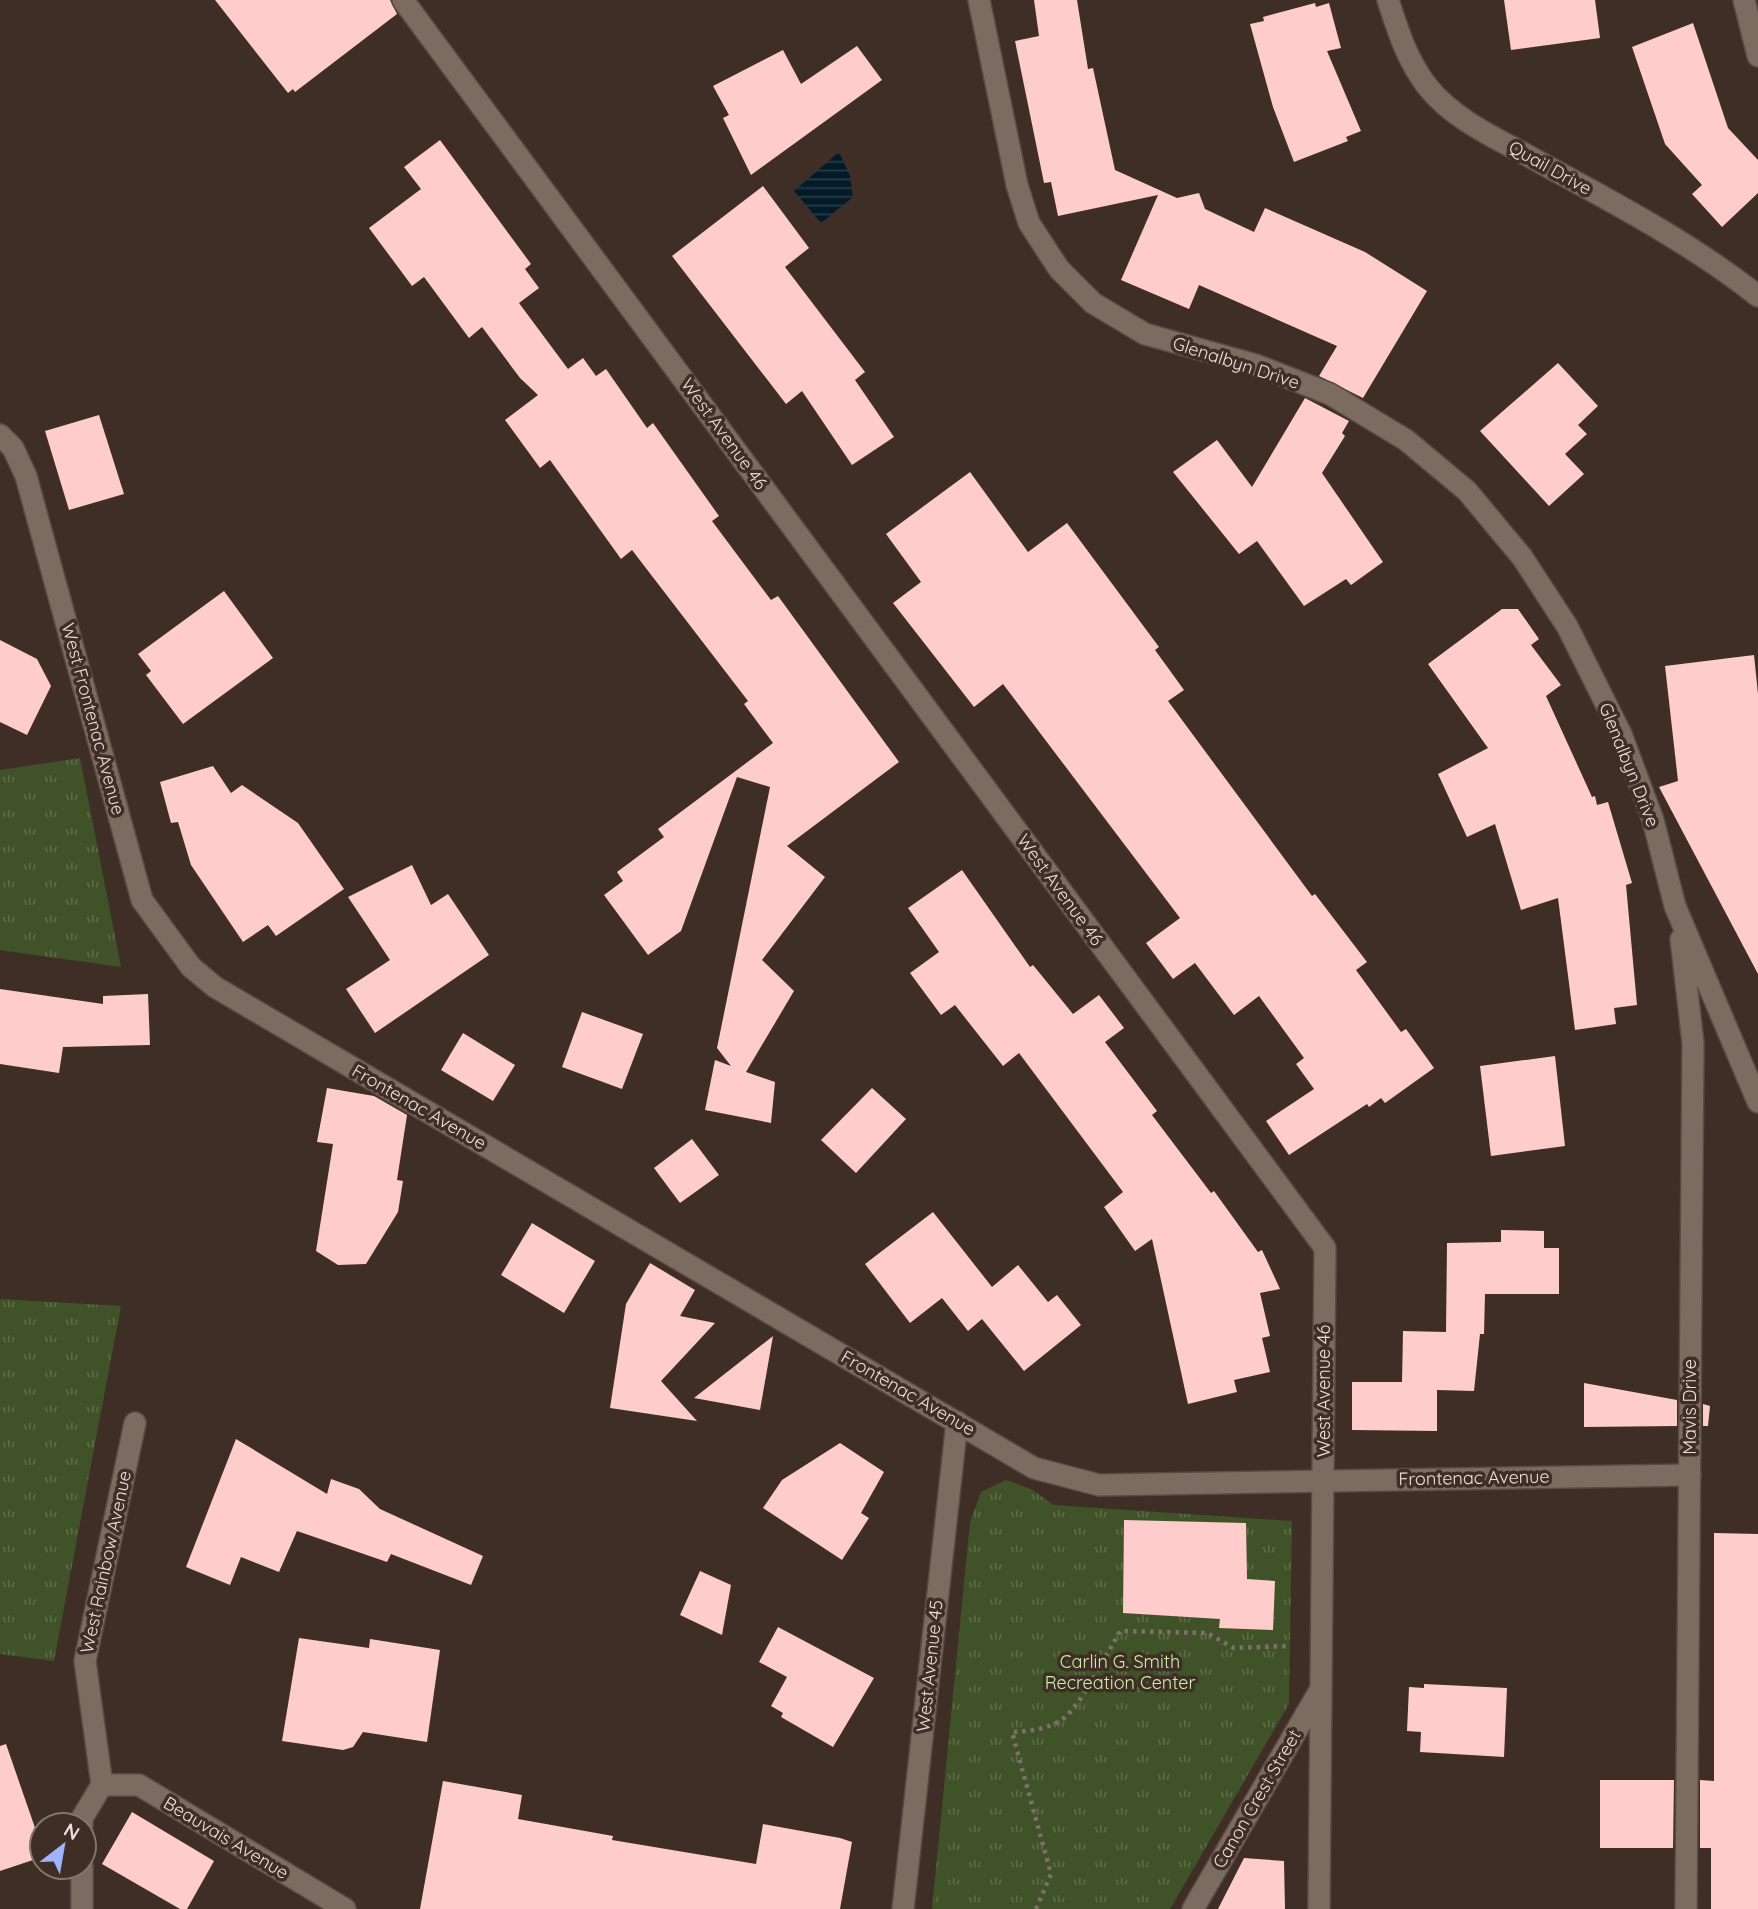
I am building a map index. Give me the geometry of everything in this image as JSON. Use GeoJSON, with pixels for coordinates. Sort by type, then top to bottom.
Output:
{"type":"FeatureCollection","features":[{"type":"Feature","properties":{"kind":"street","name":"West Avenue 46"},"geometry":{"type":"LineString","coordinates":[[403,0],[1325,1248],[1319,1909]]}},
{"type":"Feature","properties":{"kind":"street","name":"Glenalbyn Drive"},"geometry":{"type":"LineString","coordinates":[[979,0],[1017,185],[1029,223],[1059,269],[1093,303],[1145,334],[1256,365],[1330,394],[1406,440],[1467,491],[1522,557],[1579,650],[1621,734],[1653,820],[1675,906],[1758,1102]]}},
{"type":"Feature","properties":{"kind":"street","name":"Quail Drive"},"geometry":{"type":"LineString","coordinates":[[1388,0],[1402,47],[1428,87],[1460,117],[1694,249],[1758,296]]}},
{"type":"Feature","properties":{"kind":"street"},"geometry":{"type":"LineString","coordinates":[[1744,0],[1758,56]]}},
{"type":"Feature","properties":{"kind":"street","name":"West Frontenac Avenue"},"geometry":{"type":"LineString","coordinates":[[0,435],[13,448],[26,476],[142,900],[167,939],[191,967],[215,987]]}},
{"type":"Feature","properties":{"kind":"street","name":"Mavis Drive"},"geometry":{"type":"LineString","coordinates":[[1675,906],[1693,1043],[1686,1909]]}},
{"type":"Feature","properties":{"kind":"street","name":"Frontenac Avenue"},"geometry":{"type":"LineString","coordinates":[[215,987],[1034,1468],[1099,1485],[1323,1479],[1690,1475]]}},
{"type":"Feature","properties":{"kind":"street","name":"West Avenue 45"},"geometry":{"type":"LineString","coordinates":[[903,1909],[957,1422]]}},
{"type":"Feature","properties":{"kind":"street","name":"West Rainbow Avenue"},"geometry":{"type":"LineString","coordinates":[[102,1785],[85,1661],[135,1423]]}},
{"type":"Feature","properties":{"kind":"street","name":"Canon Crest Street"},"geometry":{"type":"LineString","coordinates":[[1193,1909],[1321,1688]]}},
{"type":"Feature","properties":{"kind":"street"},"geometry":{"type":"LineString","coordinates":[[86,1811],[102,1785]]}},
{"type":"Feature","properties":{"kind":"street","name":"Beauvais Avenue"},"geometry":{"type":"LineString","coordinates":[[102,1785],[139,1785],[345,1909]]}},
{"type":"Feature","properties":{"kind":"street"},"geometry":{"type":"LineString","coordinates":[[82,1881],[82,1909]]}},
{"type":"Feature","properties":{"kind":"path"},"geometry":{"type":"LineString","coordinates":[[1036,1909],[1051,1874],[1012,1732],[1041,1730],[1063,1720],[1097,1673],[1119,1630],[1207,1633],[1234,1648],[1321,1645]]}},
{"type":"Feature","properties":{"kind":"green space"},"geometry":{"type":"Polygon","coordinates":[[[80,758],[121,967],[0,950],[0,770],[80,758]]]}},
{"type":"Feature","properties":{"kind":"green space"},"geometry":{"type":"Polygon","coordinates":[[[0,1299],[121,1306],[54,1661],[0,1654],[0,1299]]]}},
{"type":"Feature","properties":{"kind":"green space","name":"Carlin G. Smith Recreation Center"},"geometry":{"type":"Polygon","coordinates":[[[1006,1480],[1031,1489],[1054,1505],[1292,1521],[1289,1704],[1170,1909],[932,1909],[970,1522],[981,1492],[1006,1480]]]}},
{"type":"Feature","properties":{"kind":"water"},"geometry":{"type":"Polygon","coordinates":[[[839,152],[850,176],[853,197],[821,223],[794,191],[839,152]]]}},
{"type":"Feature","properties":{"kind":"building"},"geometry":{"type":"Polygon","coordinates":[[[215,0],[390,0],[397,14],[295,92],[293,89],[288,93],[215,0]]]}},
{"type":"Feature","properties":{"kind":"building"},"geometry":{"type":"Polygon","coordinates":[[[1034,0],[1077,0],[1088,69],[1093,68],[1115,170],[1177,198],[1199,193],[1205,209],[1254,232],[1265,208],[1365,252],[1427,291],[1363,398],[1319,376],[1337,346],[1199,285],[1189,309],[1121,280],[1158,195],[1058,216],[1051,182],[1044,183],[1015,41],[1039,36],[1034,0]]]}},
{"type":"Feature","properties":{"kind":"building"},"geometry":{"type":"Polygon","coordinates":[[[1504,0],[1595,0],[1600,38],[1511,50],[1504,0]]]}},
{"type":"Feature","properties":{"kind":"building"},"geometry":{"type":"Polygon","coordinates":[[[1315,3],[1316,7],[1329,3],[1341,48],[1327,51],[1361,131],[1346,137],[1348,141],[1294,162],[1273,107],[1250,24],[1264,21],[1263,17],[1315,3]]]}},
{"type":"Feature","properties":{"kind":"building"},"geometry":{"type":"Polygon","coordinates":[[[1693,23],[1728,128],[1758,160],[1758,193],[1722,227],[1692,194],[1702,185],[1665,144],[1632,47],[1693,23]]]}},
{"type":"Feature","properties":{"kind":"building"},"geometry":{"type":"Polygon","coordinates":[[[857,46],[882,80],[751,175],[723,118],[729,115],[713,86],[783,50],[801,84],[857,46]]]}},
{"type":"Feature","properties":{"kind":"building"},"geometry":{"type":"Polygon","coordinates":[[[440,140],[531,264],[525,269],[539,288],[519,303],[568,369],[583,358],[596,376],[606,369],[647,428],[653,423],[719,516],[712,521],[771,600],[778,596],[899,762],[787,846],[825,877],[762,960],[794,991],[746,1072],[775,1082],[771,1123],[705,1110],[715,1060],[731,1066],[717,1048],[770,787],[737,777],[681,931],[648,955],[604,895],[623,881],[617,872],[664,837],[658,829],[773,743],[744,704],[748,701],[632,550],[621,559],[550,460],[540,468],[505,420],[538,395],[520,378],[482,327],[469,338],[424,277],[412,286],[369,228],[421,189],[404,167],[440,140]]]}},
{"type":"Feature","properties":{"kind":"building"},"geometry":{"type":"Polygon","coordinates":[[[763,186],[809,248],[785,267],[865,372],[855,380],[894,437],[852,465],[802,391],[786,404],[672,256],[763,186]]]}},
{"type":"Feature","properties":{"kind":"building"},"geometry":{"type":"Polygon","coordinates":[[[1558,363],[1598,406],[1578,425],[1587,434],[1565,454],[1584,474],[1549,506],[1480,431],[1558,363]]]}},
{"type":"Feature","properties":{"kind":"building"},"geometry":{"type":"Polygon","coordinates":[[[1305,398],[1349,421],[1342,433],[1345,436],[1322,473],[1383,562],[1351,585],[1346,579],[1304,606],[1257,541],[1239,554],[1173,472],[1217,440],[1252,487],[1305,398]]]}},
{"type":"Feature","properties":{"kind":"building"},"geometry":{"type":"Polygon","coordinates":[[[99,415],[124,494],[69,510],[45,431],[99,415]]]}},
{"type":"Feature","properties":{"kind":"building"},"geometry":{"type":"Polygon","coordinates":[[[970,472],[1028,552],[1067,523],[1159,647],[1155,650],[1184,690],[1168,701],[1312,896],[1315,894],[1367,962],[1356,970],[1401,1032],[1406,1029],[1434,1068],[1385,1103],[1381,1098],[1369,1107],[1367,1104],[1289,1155],[1266,1121],[1314,1089],[1296,1064],[1304,1058],[1259,996],[1234,1015],[1195,963],[1173,979],[1146,943],[1180,918],[1003,684],[974,707],[893,603],[921,582],[886,534],[970,472]]]}},
{"type":"Feature","properties":{"kind":"building"},"geometry":{"type":"Polygon","coordinates":[[[224,591],[273,658],[183,724],[146,675],[151,671],[138,654],[224,591]]]}},
{"type":"Feature","properties":{"kind":"building"},"geometry":{"type":"Polygon","coordinates":[[[1502,609],[1518,609],[1539,639],[1531,645],[1561,685],[1546,696],[1592,797],[1595,796],[1597,805],[1608,802],[1632,883],[1626,885],[1637,1005],[1614,1008],[1616,1024],[1575,1030],[1558,898],[1521,910],[1495,824],[1467,837],[1438,774],[1488,748],[1428,664],[1502,609]]]}},
{"type":"Feature","properties":{"kind":"building"},"geometry":{"type":"Polygon","coordinates":[[[0,640],[37,659],[51,686],[27,735],[0,722],[0,640]]]}},
{"type":"Feature","properties":{"kind":"building"},"geometry":{"type":"Polygon","coordinates":[[[1754,655],[1758,694],[1758,974],[1659,787],[1678,781],[1665,666],[1754,655]]]}},
{"type":"Feature","properties":{"kind":"building"},"geometry":{"type":"Polygon","coordinates":[[[213,766],[231,793],[242,785],[298,823],[344,889],[276,936],[268,925],[243,942],[191,865],[178,822],[171,823],[160,782],[213,766]]]}},
{"type":"Feature","properties":{"kind":"building"},"geometry":{"type":"Polygon","coordinates":[[[412,865],[431,905],[448,894],[489,955],[375,1033],[346,989],[390,960],[348,897],[412,865]]]}},
{"type":"Feature","properties":{"kind":"building"},"geometry":{"type":"Polygon","coordinates":[[[962,870],[1030,967],[1033,965],[1073,1014],[1099,995],[1124,1028],[1105,1042],[1157,1111],[1152,1115],[1211,1193],[1214,1191],[1258,1252],[1262,1250],[1280,1289],[1260,1293],[1270,1336],[1262,1338],[1270,1372],[1234,1380],[1237,1392],[1188,1404],[1152,1239],[1135,1251],[1104,1207],[1123,1192],[1019,1053],[1003,1066],[955,1005],[941,1015],[910,973],[939,952],[908,908],[962,870]]]}},
{"type":"Feature","properties":{"kind":"building"},"geometry":{"type":"Polygon","coordinates":[[[0,989],[103,1004],[103,996],[148,994],[150,1045],[63,1047],[59,1073],[0,1064],[0,989]]]}},
{"type":"Feature","properties":{"kind":"building"},"geometry":{"type":"Polygon","coordinates":[[[582,1012],[643,1034],[622,1089],[562,1067],[582,1012]]]}},
{"type":"Feature","properties":{"kind":"building"},"geometry":{"type":"Polygon","coordinates":[[[463,1033],[515,1065],[493,1101],[441,1070],[463,1033]]]}},
{"type":"Feature","properties":{"kind":"building"},"geometry":{"type":"Polygon","coordinates":[[[1555,1056],[1565,1146],[1491,1156],[1480,1066],[1555,1056]]]}},
{"type":"Feature","properties":{"kind":"building"},"geometry":{"type":"Polygon","coordinates":[[[327,1088],[374,1096],[407,1115],[397,1180],[403,1181],[398,1212],[366,1264],[338,1265],[316,1251],[333,1144],[317,1142],[327,1088]]]}},
{"type":"Feature","properties":{"kind":"building"},"geometry":{"type":"Polygon","coordinates":[[[872,1088],[906,1119],[856,1173],[821,1140],[872,1088]]]}},
{"type":"Feature","properties":{"kind":"building"},"geometry":{"type":"Polygon","coordinates":[[[692,1139],[719,1175],[680,1203],[654,1168],[692,1139]]]}},
{"type":"Feature","properties":{"kind":"building"},"geometry":{"type":"Polygon","coordinates":[[[933,1212],[992,1287],[1018,1265],[1048,1302],[1057,1295],[1081,1325],[1024,1371],[982,1319],[968,1331],[942,1298],[910,1323],[865,1264],[933,1212]]]}},
{"type":"Feature","properties":{"kind":"building"},"geometry":{"type":"Polygon","coordinates":[[[532,1223],[595,1261],[564,1313],[501,1275],[532,1223]]]}},
{"type":"Feature","properties":{"kind":"building"},"geometry":{"type":"Polygon","coordinates":[[[1501,1230],[1544,1231],[1544,1248],[1559,1248],[1559,1294],[1485,1294],[1484,1334],[1480,1334],[1474,1391],[1437,1390],[1437,1431],[1352,1430],[1352,1382],[1402,1382],[1403,1331],[1446,1332],[1447,1243],[1501,1242],[1501,1230]]]}},
{"type":"Feature","properties":{"kind":"building"},"geometry":{"type":"Polygon","coordinates":[[[650,1263],[695,1290],[680,1316],[715,1323],[661,1381],[697,1421],[610,1408],[626,1304],[650,1263]]]}},
{"type":"Feature","properties":{"kind":"building"},"geometry":{"type":"Polygon","coordinates":[[[773,1336],[760,1410],[694,1398],[773,1336]]]}},
{"type":"Feature","properties":{"kind":"building"},"geometry":{"type":"Polygon","coordinates":[[[1584,1383],[1677,1400],[1677,1426],[1584,1427],[1584,1383]]]}},
{"type":"Feature","properties":{"kind":"building"},"geometry":{"type":"Polygon","coordinates":[[[1703,1404],[1710,1406],[1708,1426],[1703,1426],[1703,1404]]]}},
{"type":"Feature","properties":{"kind":"building"},"geometry":{"type":"Polygon","coordinates":[[[236,1439],[327,1494],[331,1479],[359,1489],[380,1509],[483,1556],[471,1585],[391,1554],[387,1562],[297,1531],[279,1572],[241,1557],[230,1585],[186,1567],[236,1439]]]}},
{"type":"Feature","properties":{"kind":"building"},"geometry":{"type":"Polygon","coordinates":[[[840,1443],[884,1472],[861,1513],[869,1518],[842,1560],[763,1508],[782,1480],[840,1443]]]}},
{"type":"Feature","properties":{"kind":"building"},"geometry":{"type":"Polygon","coordinates":[[[1124,1520],[1246,1523],[1247,1579],[1275,1581],[1273,1630],[1219,1628],[1220,1619],[1123,1613],[1124,1520]]]}},
{"type":"Feature","properties":{"kind":"building"},"geometry":{"type":"Polygon","coordinates":[[[1714,1533],[1758,1534],[1758,1909],[1711,1909],[1711,1848],[1700,1848],[1700,1780],[1714,1781],[1714,1533]]]}},
{"type":"Feature","properties":{"kind":"building"},"geometry":{"type":"Polygon","coordinates":[[[700,1571],[731,1585],[722,1635],[680,1615],[700,1571]]]}},
{"type":"Feature","properties":{"kind":"building"},"geometry":{"type":"Polygon","coordinates":[[[778,1627],[874,1678],[833,1747],[781,1717],[783,1713],[771,1706],[787,1677],[759,1662],[778,1627]]]}},
{"type":"Feature","properties":{"kind":"building"},"geometry":{"type":"Polygon","coordinates":[[[299,1638],[369,1648],[370,1639],[440,1650],[427,1742],[363,1732],[353,1747],[343,1750],[282,1741],[299,1638]]]}},
{"type":"Feature","properties":{"kind":"building"},"geometry":{"type":"Polygon","coordinates":[[[1424,1684],[1507,1688],[1504,1757],[1420,1752],[1421,1732],[1407,1731],[1409,1687],[1424,1688],[1424,1684]]]}},
{"type":"Feature","properties":{"kind":"building"},"geometry":{"type":"Polygon","coordinates":[[[6,1744],[29,1811],[28,1862],[0,1871],[0,1746],[6,1744]]]}},
{"type":"Feature","properties":{"kind":"building"},"geometry":{"type":"Polygon","coordinates":[[[1600,1780],[1674,1780],[1673,1848],[1600,1848],[1600,1780]]]}},
{"type":"Feature","properties":{"kind":"building"},"geometry":{"type":"Polygon","coordinates":[[[443,1781],[522,1795],[518,1819],[613,1836],[612,1840],[756,1864],[763,1824],[840,1838],[852,1842],[840,1909],[420,1909],[443,1781]]]}},
{"type":"Feature","properties":{"kind":"building"},"geometry":{"type":"Polygon","coordinates":[[[132,1812],[214,1861],[187,1909],[180,1909],[102,1864],[132,1812]]]}},
{"type":"Feature","properties":{"kind":"building"},"geometry":{"type":"Polygon","coordinates":[[[1244,1858],[1284,1861],[1285,1909],[1218,1909],[1244,1858]]]}}]}
